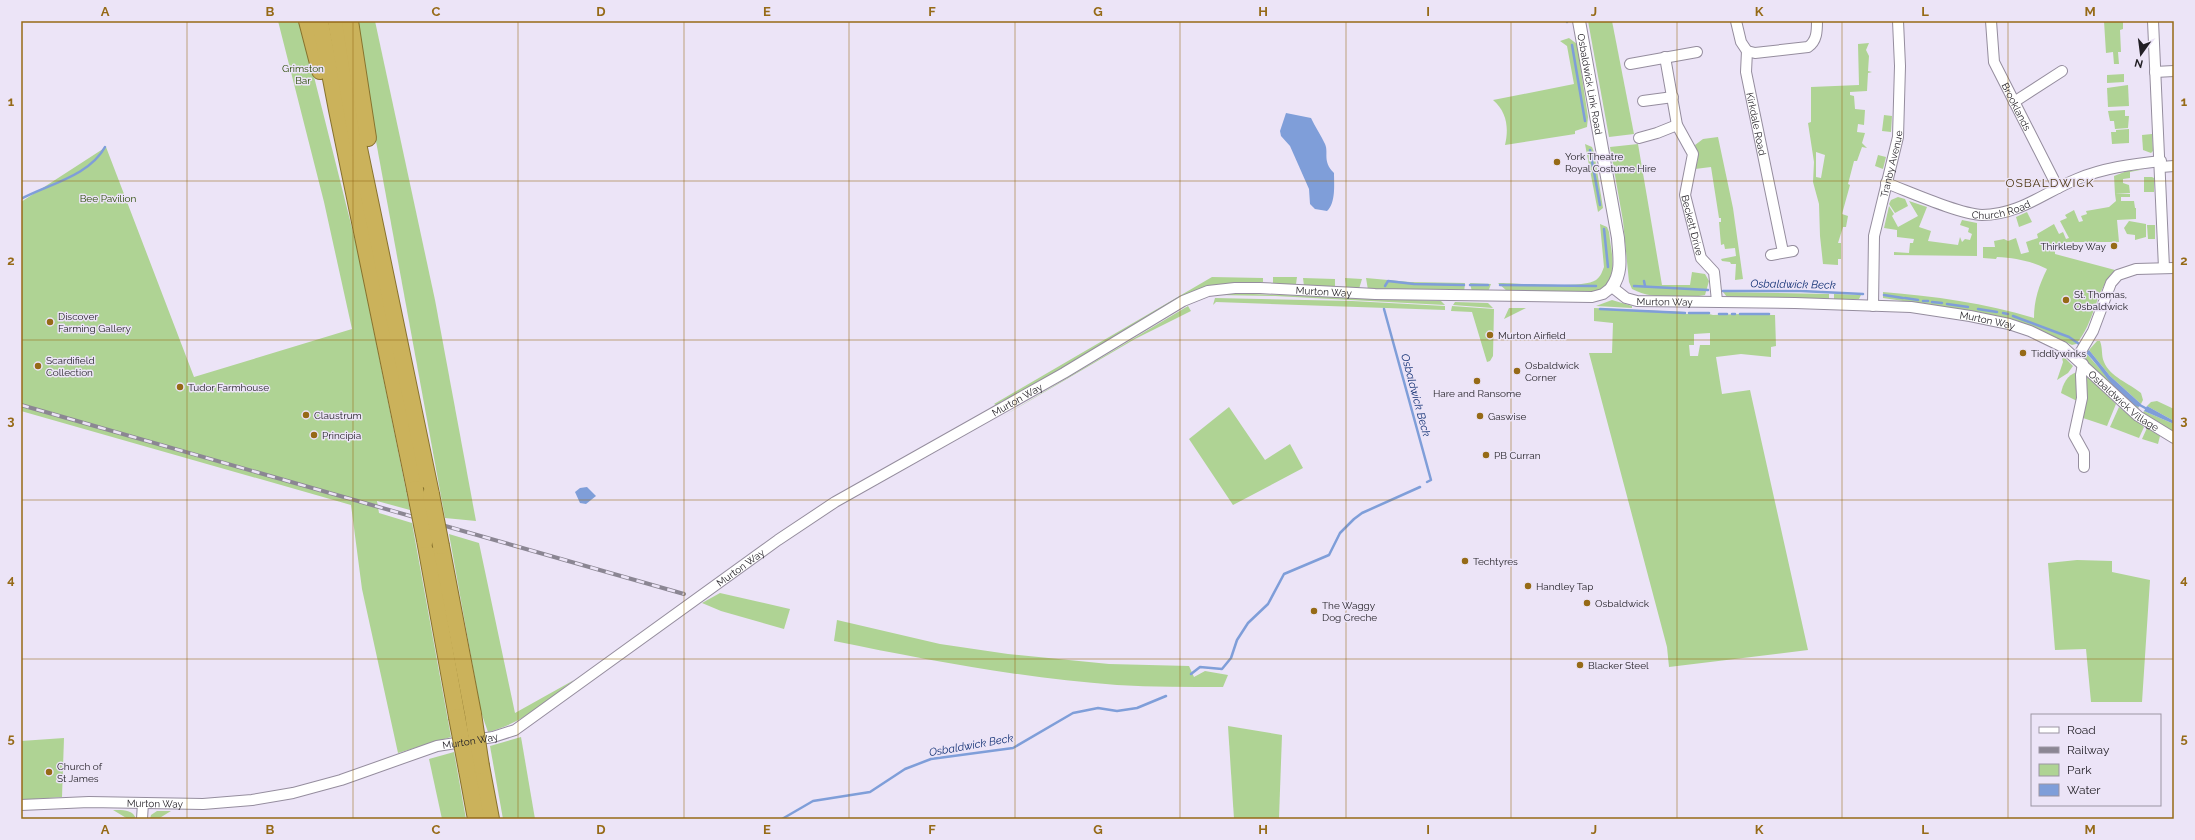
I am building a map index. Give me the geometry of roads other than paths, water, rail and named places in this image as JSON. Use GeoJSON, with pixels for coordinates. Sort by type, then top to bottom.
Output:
{"type":"FeatureCollection","features":[{"type":"Feature","properties":{"kind":"highway"},"geometry":{"type":"LineString","coordinates":[[307,21],[321,75],[337,110]]}},
{"type":"Feature","properties":{"kind":"highway"},"geometry":{"type":"LineString","coordinates":[[320,21],[425,540],[465,716]]}},
{"type":"Feature","properties":{"kind":"highway"},"geometry":{"type":"LineString","coordinates":[[336,21],[355,129],[372,205],[441,546],[465,716],[474,768],[476,819]]}},
{"type":"Feature","properties":{"kind":"highway"},"geometry":{"type":"LineString","coordinates":[[350,21],[369,147],[372,205]]}},
{"type":"Feature","properties":{"kind":"highway"},"geometry":{"type":"LineString","coordinates":[[474,768],[491,819]]}},
{"type":"Feature","properties":{"kind":"street","name":"Osbaldwick Link Road"},"geometry":{"type":"LineString","coordinates":[[1580,21],[1618,238],[1620,266],[1618,279],[1612,287]]}},
{"type":"Feature","properties":{"kind":"street"},"geometry":{"type":"LineString","coordinates":[[1736,21],[1741,42],[1747,52],[1755,53],[1804,49],[1813,44],[1816,37],[1817,21]]}},
{"type":"Feature","properties":{"kind":"street","name":"Tranby Avenue"},"geometry":{"type":"LineString","coordinates":[[1873,302],[1874,236],[1898,137],[1900,66],[1898,21]]}},
{"type":"Feature","properties":{"kind":"street","name":"Brooklands"},"geometry":{"type":"LineString","coordinates":[[1991,21],[1994,62],[2058,188]]}},
{"type":"Feature","properties":{"kind":"street"},"geometry":{"type":"LineString","coordinates":[[2084,468],[2084,453],[2074,435],[2082,398],[2080,358],[2088,342],[2107,293],[2114,278],[2118,275],[2131,270],[2169,268],[2155,72],[2153,21]]}},
{"type":"Feature","properties":{"kind":"street"},"geometry":{"type":"LineString","coordinates":[[1630,64],[1696,52]]}},
{"type":"Feature","properties":{"kind":"street","name":"Kirkdale Road"},"geometry":{"type":"LineString","coordinates":[[1747,52],[1746,72],[1788,252],[1771,255]]}},
{"type":"Feature","properties":{"kind":"street","name":"Beckett Drive"},"geometry":{"type":"LineString","coordinates":[[1665,57],[1677,125],[1693,154],[1686,185],[1687,205],[1701,258],[1714,272],[1717,294]]}},
{"type":"Feature","properties":{"kind":"street"},"geometry":{"type":"LineString","coordinates":[[2014,102],[2062,71]]}},
{"type":"Feature","properties":{"kind":"street"},"geometry":{"type":"LineString","coordinates":[[2155,72],[2174,71]]}},
{"type":"Feature","properties":{"kind":"street"},"geometry":{"type":"LineString","coordinates":[[1643,101],[1672,97]]}},
{"type":"Feature","properties":{"kind":"street"},"geometry":{"type":"LineString","coordinates":[[1639,138],[1657,134],[1677,125]]}},
{"type":"Feature","properties":{"kind":"street","name":"Church Road"},"geometry":{"type":"LineString","coordinates":[[1886,184],[1968,213],[1981,215],[2008,211],[2040,199],[2058,188],[2080,178],[2104,170],[2128,165],[2161,164],[2174,166]]}},
{"type":"Feature","properties":{"kind":"street","name":"Murton Way"},"geometry":{"type":"LineString","coordinates":[[21,805],[89,802],[225,803],[293,793],[341,780],[437,746],[493,737],[515,730],[772,544],[835,502],[1064,373],[1183,301],[1208,291],[1235,288],[1260,288],[1383,294],[1592,297],[1603,294],[1612,287],[1631,300],[1717,294],[1873,302],[1929,309],[2009,324],[2053,341],[2080,358]]}},
{"type":"Feature","properties":{"kind":"street","name":"Osbaldwick Village"},"geometry":{"type":"LineString","coordinates":[[2080,358],[2138,416],[2174,438]]}},
{"type":"Feature","properties":{"kind":"street"},"geometry":{"type":"LineString","coordinates":[[142,819],[143,803]]}},
{"type":"Feature","properties":{"kind":"water"},"geometry":{"type":"Polygon","coordinates":[[[1286,113],[1311,118],[1325,144],[1328,165],[1334,173],[1333,198],[1330,208],[1327,211],[1315,209],[1310,204],[1309,189],[1290,146],[1281,136],[1280,131],[1286,113]]]}},
{"type":"Feature","properties":{"kind":"water"},"geometry":{"type":"Polygon","coordinates":[[[2089,350],[2110,376],[2141,404],[2139,407],[2125,398],[2118,391],[2086,353],[2089,350]]]}},
{"type":"Feature","properties":{"kind":"water"},"geometry":{"type":"Polygon","coordinates":[[[2147,406],[2174,421],[2174,424],[2144,411],[2147,406]]]}},
{"type":"Feature","properties":{"kind":"water"},"geometry":{"type":"Polygon","coordinates":[[[587,487],[596,496],[586,504],[580,503],[575,492],[580,488],[587,487]]]}},
{"type":"Feature","properties":{"kind":"waterway"},"geometry":{"type":"LineString","coordinates":[[1572,45],[1585,121]]}},
{"type":"Feature","properties":{"kind":"waterway"},"geometry":{"type":"LineString","coordinates":[[21,199],[79,172],[98,157],[105,147]]}},
{"type":"Feature","properties":{"kind":"waterway"},"geometry":{"type":"LineString","coordinates":[[1590,150],[1600,205]]}},
{"type":"Feature","properties":{"kind":"waterway"},"geometry":{"type":"LineString","coordinates":[[1604,229],[1608,267]]}},
{"type":"Feature","properties":{"kind":"waterway","name":"Osbaldwick Beck"},"geometry":{"type":"LineString","coordinates":[[1385,286],[1388,281],[1414,284],[1464,285]]}},
{"type":"Feature","properties":{"kind":"waterway","name":"Osbaldwick Beck"},"geometry":{"type":"LineString","coordinates":[[1644,281],[1645,286]]}},
{"type":"Feature","properties":{"kind":"waterway","name":"Osbaldwick Beck"},"geometry":{"type":"LineString","coordinates":[[1470,285],[1488,285]]}},
{"type":"Feature","properties":{"kind":"waterway","name":"Osbaldwick Beck"},"geometry":{"type":"LineString","coordinates":[[1500,285],[1596,286]]}},
{"type":"Feature","properties":{"kind":"waterway","name":"Osbaldwick Beck"},"geometry":{"type":"LineString","coordinates":[[1634,286],[1708,290]]}},
{"type":"Feature","properties":{"kind":"waterway","name":"Osbaldwick Beck"},"geometry":{"type":"LineString","coordinates":[[1723,291],[1801,291],[1863,294]]}},
{"type":"Feature","properties":{"kind":"waterway","name":"Osbaldwick Beck"},"geometry":{"type":"LineString","coordinates":[[1884,295],[1903,298]]}},
{"type":"Feature","properties":{"kind":"waterway","name":"Osbaldwick Beck"},"geometry":{"type":"LineString","coordinates":[[1905,298],[1918,300]]}},
{"type":"Feature","properties":{"kind":"waterway","name":"Osbaldwick Beck"},"geometry":{"type":"LineString","coordinates":[[1923,301],[1928,301]]}},
{"type":"Feature","properties":{"kind":"waterway","name":"Osbaldwick Beck"},"geometry":{"type":"LineString","coordinates":[[1932,302],[1942,303]]}},
{"type":"Feature","properties":{"kind":"waterway","name":"Osbaldwick Beck"},"geometry":{"type":"LineString","coordinates":[[1947,304],[1968,307]]}},
{"type":"Feature","properties":{"kind":"waterway","name":"Osbaldwick Beck"},"geometry":{"type":"LineString","coordinates":[[1384,309],[1431,480],[1427,482]]}},
{"type":"Feature","properties":{"kind":"waterway"},"geometry":{"type":"LineString","coordinates":[[1600,309],[1685,313]]}},
{"type":"Feature","properties":{"kind":"waterway","name":"Osbaldwick Beck"},"geometry":{"type":"LineString","coordinates":[[1978,309],[1997,312]]}},
{"type":"Feature","properties":{"kind":"waterway"},"geometry":{"type":"LineString","coordinates":[[1689,313],[1709,313]]}},
{"type":"Feature","properties":{"kind":"waterway","name":"Osbaldwick Beck"},"geometry":{"type":"LineString","coordinates":[[2003,313],[2008,314]]}},
{"type":"Feature","properties":{"kind":"waterway"},"geometry":{"type":"LineString","coordinates":[[1719,314],[1727,314]]}},
{"type":"Feature","properties":{"kind":"waterway"},"geometry":{"type":"LineString","coordinates":[[1740,314],[1769,314]]}},
{"type":"Feature","properties":{"kind":"waterway","name":"Osbaldwick Beck"},"geometry":{"type":"LineString","coordinates":[[2013,316],[2069,337],[2082,346]]}},
{"type":"Feature","properties":{"kind":"waterway","name":"Osbaldwick Beck"},"geometry":{"type":"LineString","coordinates":[[2138,404],[2147,409]]}},
{"type":"Feature","properties":{"kind":"waterway","name":"Osbaldwick Beck"},"geometry":{"type":"LineString","coordinates":[[1191,674],[1200,667],[1222,669],[1231,658],[1237,640],[1248,623],[1268,604],[1284,574],[1329,555],[1340,533],[1362,513],[1420,487]]}},
{"type":"Feature","properties":{"kind":"waterway","name":"Osbaldwick Beck"},"geometry":{"type":"LineString","coordinates":[[782,819],[813,801],[870,792],[905,769],[931,759],[1013,748],[1073,713],[1098,708],[1117,711],[1137,708],[1166,696]]}},
{"type":"Feature","properties":{"kind":"railway"},"geometry":{"type":"LineString","coordinates":[[21,405],[684,594]]}},
{"type":"Feature","properties":{"kind":"place","name":"York Theatre Royal Costume Hire"},"geometry":{"type":"Point","coordinates":[1557,162]}},
{"type":"Feature","properties":{"kind":"place","name":"Thirkleby Way"},"geometry":{"type":"Point","coordinates":[2114,246]}},
{"type":"Feature","properties":{"kind":"place","name":"St. Thomas, Osbaldwick"},"geometry":{"type":"Point","coordinates":[2066,300]}},
{"type":"Feature","properties":{"kind":"place","name":"Discover Farming Gallery"},"geometry":{"type":"Point","coordinates":[50,322]}},
{"type":"Feature","properties":{"kind":"place","name":"Murton Airfield"},"geometry":{"type":"Point","coordinates":[1490,335]}},
{"type":"Feature","properties":{"kind":"place","name":"Tiddlywinks"},"geometry":{"type":"Point","coordinates":[2023,353]}},
{"type":"Feature","properties":{"kind":"place","name":"Scardifield Collection"},"geometry":{"type":"Point","coordinates":[38,366]}},
{"type":"Feature","properties":{"kind":"place","name":"Osbaldwick Corner"},"geometry":{"type":"Point","coordinates":[1517,371]}},
{"type":"Feature","properties":{"kind":"place","name":"Hare and Ransome"},"geometry":{"type":"Point","coordinates":[1477,381]}},
{"type":"Feature","properties":{"kind":"place","name":"Tudor Farmhouse"},"geometry":{"type":"Point","coordinates":[180,387]}},
{"type":"Feature","properties":{"kind":"place","name":"Claustrum"},"geometry":{"type":"Point","coordinates":[306,415]}},
{"type":"Feature","properties":{"kind":"place","name":"Gaswise"},"geometry":{"type":"Point","coordinates":[1480,416]}},
{"type":"Feature","properties":{"kind":"place","name":"Principia"},"geometry":{"type":"Point","coordinates":[314,435]}},
{"type":"Feature","properties":{"kind":"place","name":"PB Curran"},"geometry":{"type":"Point","coordinates":[1486,455]}},
{"type":"Feature","properties":{"kind":"place","name":"Techtyres"},"geometry":{"type":"Point","coordinates":[1465,561]}},
{"type":"Feature","properties":{"kind":"place","name":"Handley Tap"},"geometry":{"type":"Point","coordinates":[1528,586]}},
{"type":"Feature","properties":{"kind":"place","name":"Osbaldwick"},"geometry":{"type":"Point","coordinates":[1587,603]}},
{"type":"Feature","properties":{"kind":"place","name":"The Waggy Dog Creche"},"geometry":{"type":"Point","coordinates":[1314,611]}},
{"type":"Feature","properties":{"kind":"place","name":"Blacker Steel"},"geometry":{"type":"Point","coordinates":[1580,665]}},
{"type":"Feature","properties":{"kind":"place","name":"Church of St James"},"geometry":{"type":"Point","coordinates":[49,772]}},
{"type":"Feature","properties":{"kind":"district","name":"OSBALDWICK"},"geometry":{"type":"Point","coordinates":[2050,183]}},
{"type":"Feature","properties":{"kind":"park label","name":"Grimston Bar"},"geometry":{"type":"Point","coordinates":[303,74]}},
{"type":"Feature","properties":{"kind":"park label","name":"Bee Pavilion"},"geometry":{"type":"Point","coordinates":[108,198]}}]}
